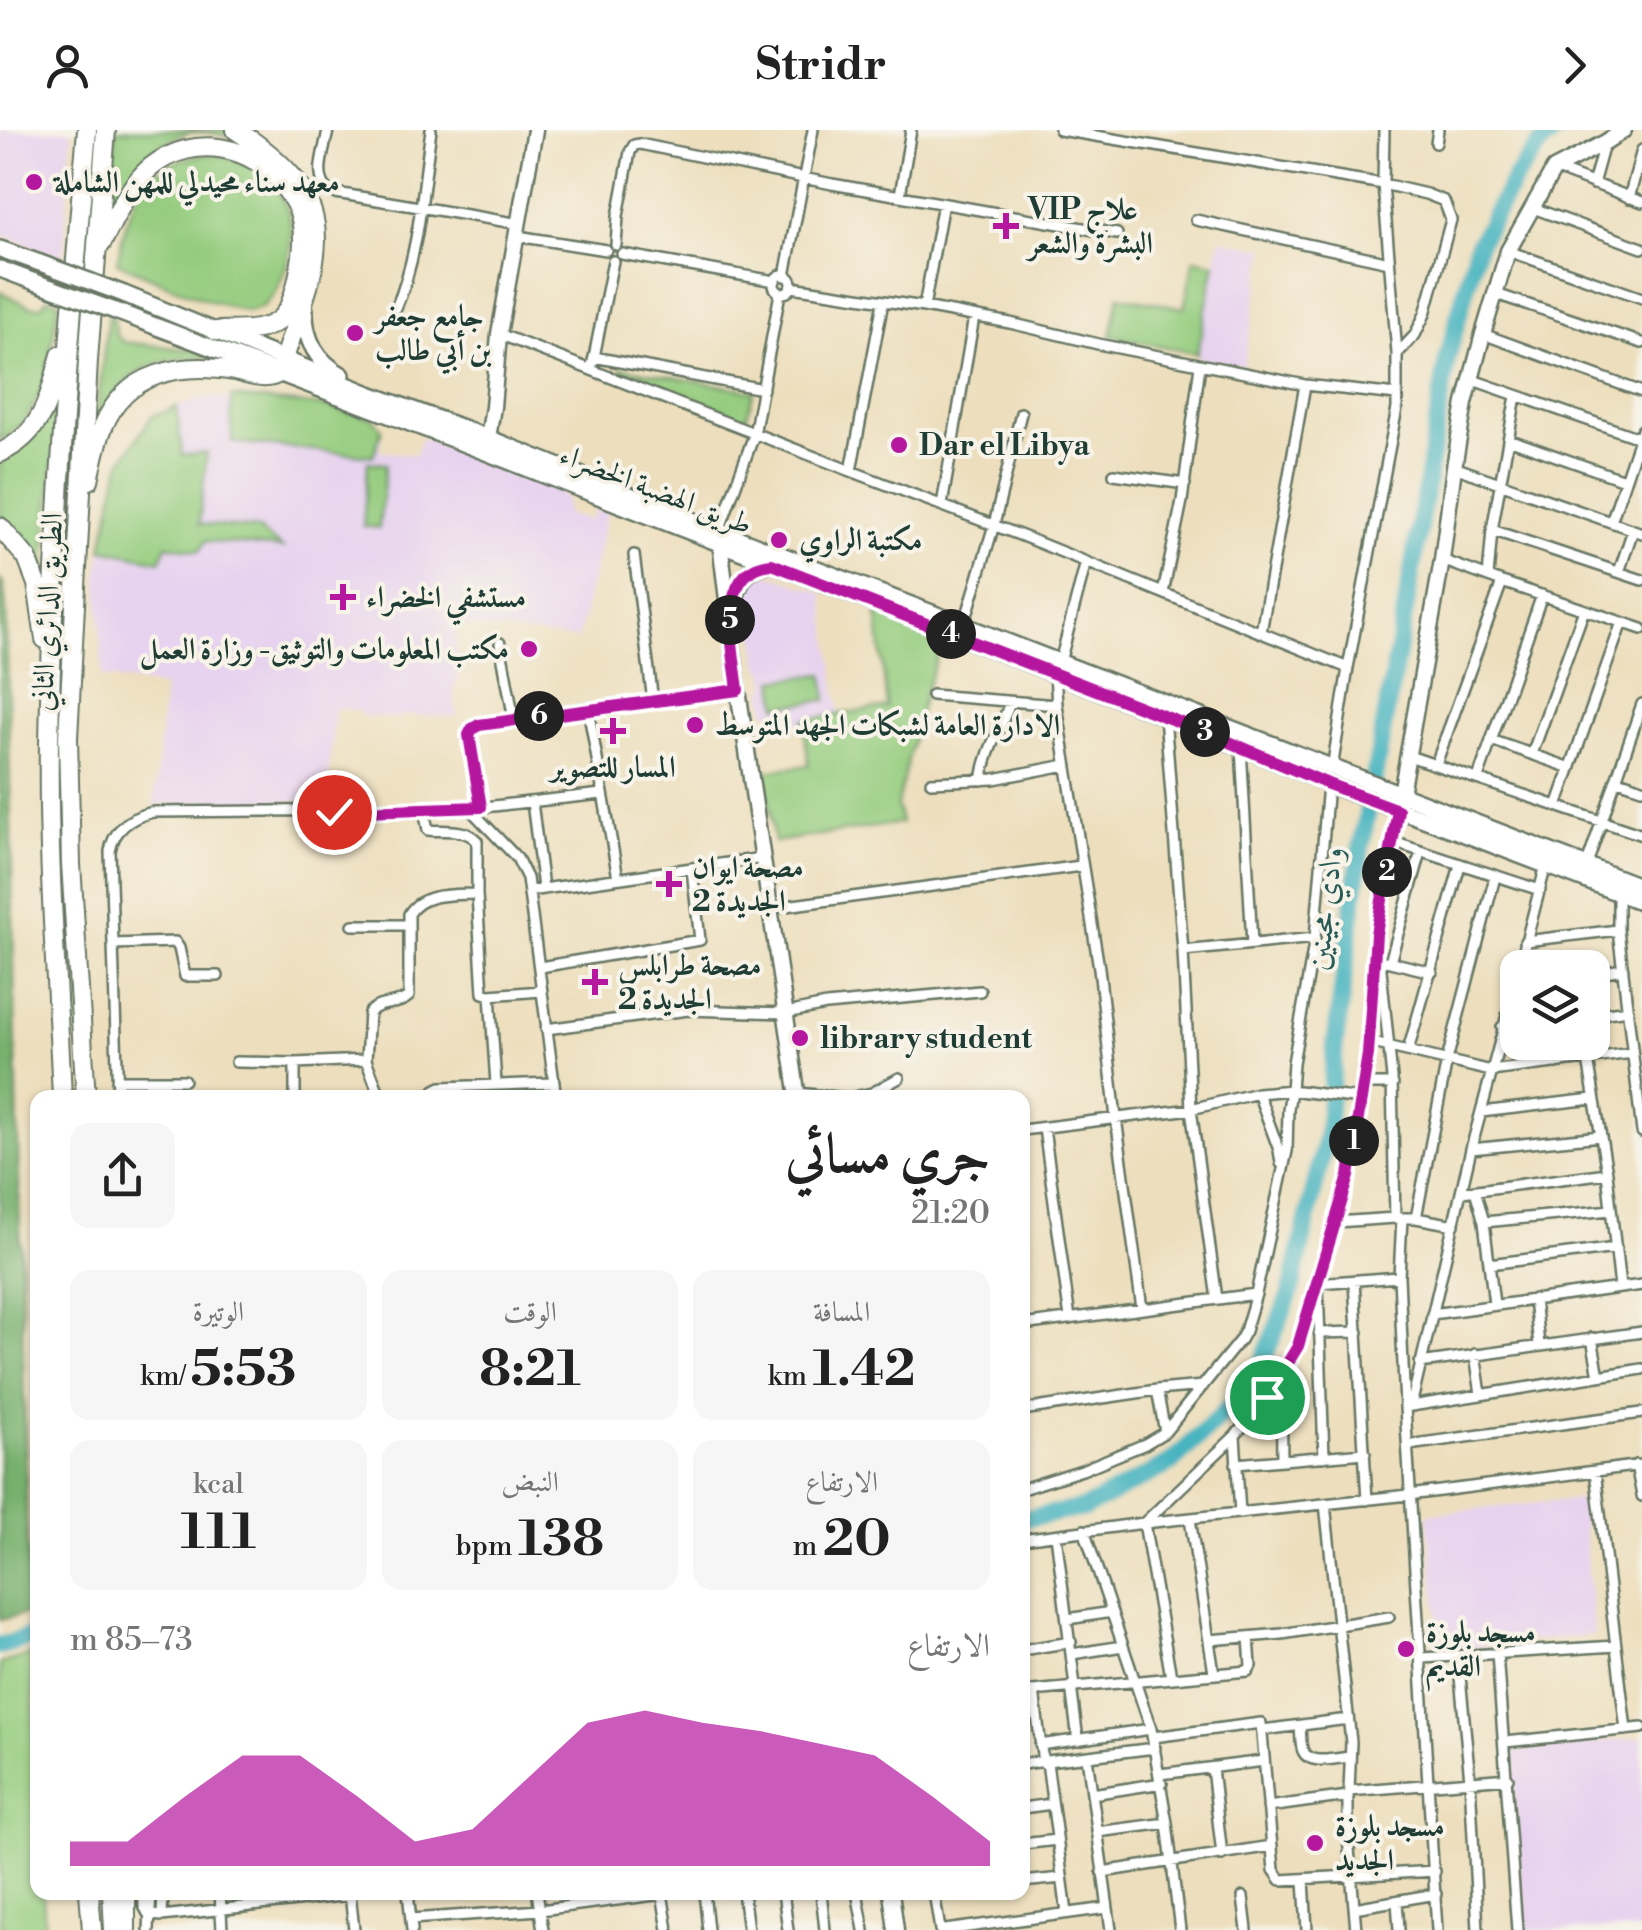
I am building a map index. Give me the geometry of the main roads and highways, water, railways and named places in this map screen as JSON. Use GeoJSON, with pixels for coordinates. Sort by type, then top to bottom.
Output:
{"type":"FeatureCollection","features":[{"type":"Feature","properties":{"kind":"highway","name":"الطريق الدائري الثاني"},"geometry":{"type":"LineString","coordinates":[[62,1090],[50,815],[52,680],[70,320],[87,130]]}},
{"type":"Feature","properties":{"kind":"highway","name":"الطريق الدائري الثاني"},"geometry":{"type":"LineString","coordinates":[[86,1090],[68,738],[106,130]]}},
{"type":"Feature","properties":{"kind":"highway"},"geometry":{"type":"LineString","coordinates":[[79,514],[103,428],[128,391],[146,378],[168,370],[190,367],[267,378],[274,377],[281,366],[311,275],[316,239],[314,218],[307,196],[284,166],[236,130]]}},
{"type":"Feature","properties":{"kind":"highway"},"geometry":{"type":"LineString","coordinates":[[96,254],[129,193],[140,178],[164,159],[184,150],[210,147],[234,151],[259,162],[278,179],[300,213],[303,240],[296,288],[289,308],[275,323],[254,330],[216,330]]}},
{"type":"Feature","properties":{"kind":"highway"},"geometry":{"type":"LineString","coordinates":[[0,453],[30,433],[46,409],[70,320]]}},
{"type":"Feature","properties":{"kind":"highway"},"geometry":{"type":"LineString","coordinates":[[0,527],[27,558],[37,584],[52,680]]}},
{"type":"Feature","properties":{"kind":"highway"},"geometry":{"type":"LineString","coordinates":[[90,1900],[92,1930]]}},
{"type":"Feature","properties":{"kind":"highway"},"geometry":{"type":"LineString","coordinates":[[112,1900],[114,1930]]}},
{"type":"Feature","properties":{"kind":"highway"},"geometry":{"type":"LineString","coordinates":[[126,1900],[126,1930]]}},
{"type":"Feature","properties":{"kind":"main road","name":"طريق الهضبة الخضراء"},"geometry":{"type":"LineString","coordinates":[[0,249],[216,330],[281,366],[718,538],[964,625],[1165,716],[1218,730],[1240,746],[1335,779]]}},
{"type":"Feature","properties":{"kind":"main road","name":"طريق الهضبة الخضراء"},"geometry":{"type":"LineString","coordinates":[[0,269],[488,438],[772,564],[1057,668],[1335,779]]}},
{"type":"Feature","properties":{"kind":"main road"},"geometry":{"type":"LineString","coordinates":[[305,299],[306,330],[316,354],[331,370],[385,400]]}},
{"type":"Feature","properties":{"kind":"main road"},"geometry":{"type":"LineString","coordinates":[[730,618],[742,578],[758,566],[772,564]]}},
{"type":"Feature","properties":{"kind":"main road"},"geometry":{"type":"LineString","coordinates":[[1335,779],[1642,902]]}},
{"type":"Feature","properties":{"kind":"main road"},"geometry":{"type":"LineString","coordinates":[[1397,802],[1539,847],[1642,888]]}},
{"type":"Feature","properties":{"kind":"waterway","name":"وادي مجينين"},"geometry":{"type":"LineString","coordinates":[[1030,1518],[1085,1508],[1171,1463],[1254,1384],[1291,1291],[1327,1133],[1361,847],[1448,356],[1477,246],[1516,176],[1541,143],[1557,130]]}},
{"type":"Feature","properties":{"kind":"waterway","name":"وادي مجينين"},"geometry":{"type":"LineString","coordinates":[[0,1646],[30,1637]]}},
{"type":"Feature","properties":{"kind":"place","name":"معهد سناء محيدلي للمهن الشاملة"},"geometry":{"type":"Point","coordinates":[34,182]}},
{"type":"Feature","properties":{"kind":"place","name":"VIP علاج البشرة والشعر"},"geometry":{"type":"Point","coordinates":[1006,226]}},
{"type":"Feature","properties":{"kind":"place","name":"جامع جعفر بن أبي طالب"},"geometry":{"type":"Point","coordinates":[355,333]}},
{"type":"Feature","properties":{"kind":"place","name":"Dar el Libya"},"geometry":{"type":"Point","coordinates":[899,445]}},
{"type":"Feature","properties":{"kind":"place","name":"مكتبة الراوي"},"geometry":{"type":"Point","coordinates":[779,540]}},
{"type":"Feature","properties":{"kind":"place","name":"مستشفي الخضراء"},"geometry":{"type":"Point","coordinates":[343,597]}},
{"type":"Feature","properties":{"kind":"place","name":"مكتب المعلومات والتوثيق- وزارة العمل"},"geometry":{"type":"Point","coordinates":[529,649]}},
{"type":"Feature","properties":{"kind":"place","name":"الادارة العامة لشبكات الجهد المتوسط"},"geometry":{"type":"Point","coordinates":[695,725]}},
{"type":"Feature","properties":{"kind":"place","name":"المسار للتصوير"},"geometry":{"type":"Point","coordinates":[613,731]}},
{"type":"Feature","properties":{"kind":"place","name":"مصحة ايوان الجديدة 2"},"geometry":{"type":"Point","coordinates":[669,884]}},
{"type":"Feature","properties":{"kind":"place","name":"مصحة طرابلس الجديدة 2"},"geometry":{"type":"Point","coordinates":[595,982]}},
{"type":"Feature","properties":{"kind":"place","name":"library student"},"geometry":{"type":"Point","coordinates":[800,1038]}},
{"type":"Feature","properties":{"kind":"place","name":"مسجد بلوزة القديم"},"geometry":{"type":"Point","coordinates":[1406,1649]}},
{"type":"Feature","properties":{"kind":"place","name":"مسجد بلوزة الجديد"},"geometry":{"type":"Point","coordinates":[1315,1843]}}]}
